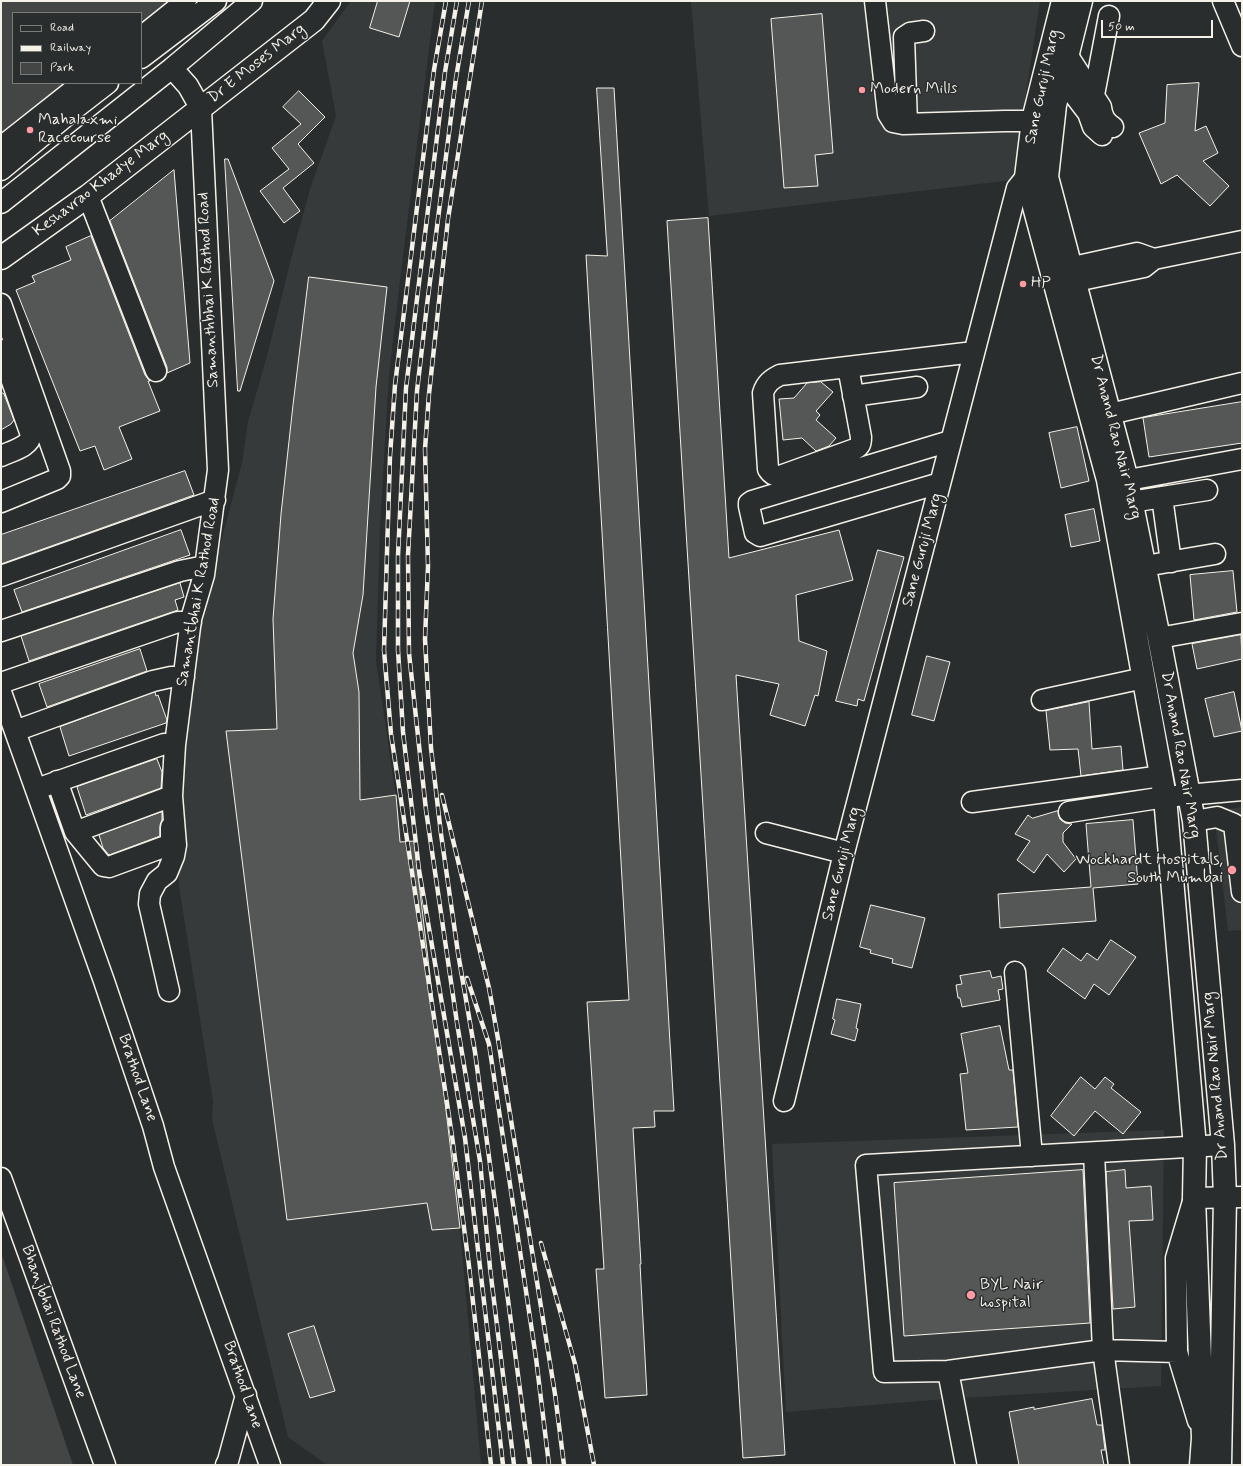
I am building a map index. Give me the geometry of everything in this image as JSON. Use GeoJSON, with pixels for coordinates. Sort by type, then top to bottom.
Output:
{"type":"FeatureCollection","features":[{"type":"Feature","properties":{"kind":"main road","name":"Dr E Moses Marg"},"geometry":{"type":"LineString","coordinates":[[201,109],[314,20],[329,1]]}},
{"type":"Feature","properties":{"kind":"main road","name":"Sane Guruji Marg"},"geometry":{"type":"LineString","coordinates":[[1037,177],[1043,121],[1063,1]]}},
{"type":"Feature","properties":{"kind":"main road","name":"Sane Guruji Marg"},"geometry":{"type":"LineString","coordinates":[[1043,121],[1062,79],[1081,1]]}},
{"type":"Feature","properties":{"kind":"main road","name":"Keshavrao Khadye Marg"},"geometry":{"type":"LineString","coordinates":[[1,258],[88,196],[201,109]]}},
{"type":"Feature","properties":{"kind":"main road","name":"Dr Anand Rao Nair Marg"},"geometry":{"type":"LineString","coordinates":[[1037,177],[1051,272],[1118,482],[1132,502],[1194,821],[1223,1145],[1233,1198],[1220,1465]]}},
{"type":"Feature","properties":{"kind":"main road","name":"Dr Anand Rao Nair Marg"},"geometry":{"type":"LineString","coordinates":[[1037,177],[1074,274],[1110,414],[1144,678],[1163,787],[1195,1147],[1194,1198],[1203,1438],[1201,1465]]}},
{"type":"Feature","properties":{"kind":"street"},"geometry":{"type":"LineString","coordinates":[[142,36],[186,1]]}},
{"type":"Feature","properties":{"kind":"street"},"geometry":{"type":"LineString","coordinates":[[142,57],[216,1]]}},
{"type":"Feature","properties":{"kind":"street"},"geometry":{"type":"LineString","coordinates":[[1,203],[172,68],[252,1]]}},
{"type":"Feature","properties":{"kind":"street"},"geometry":{"type":"LineString","coordinates":[[875,1],[888,114],[893,122],[907,124],[1043,121]]}},
{"type":"Feature","properties":{"kind":"street"},"geometry":{"type":"LineString","coordinates":[[1223,1],[1242,46]]}},
{"type":"Feature","properties":{"kind":"street"},"geometry":{"type":"LineString","coordinates":[[1094,94],[1111,11]]}},
{"type":"Feature","properties":{"kind":"street"},"geometry":{"type":"LineString","coordinates":[[907,124],[904,37],[910,33],[924,32]]}},
{"type":"Feature","properties":{"kind":"street"},"geometry":{"type":"LineString","coordinates":[[1062,79],[1088,114],[1093,127],[1110,133],[1109,124],[1102,116],[1101,107],[1094,94],[1068,56]]}},
{"type":"Feature","properties":{"kind":"street"},"geometry":{"type":"LineString","coordinates":[[172,68],[188,86],[201,109]]}},
{"type":"Feature","properties":{"kind":"street"},"geometry":{"type":"LineString","coordinates":[[1,147],[81,84]]}},
{"type":"Feature","properties":{"kind":"street"},"geometry":{"type":"LineString","coordinates":[[1,170],[77,106],[107,84]]}},
{"type":"Feature","properties":{"kind":"street","name":"Samanthbhai K Rathod Road"},"geometry":{"type":"LineString","coordinates":[[201,109],[218,470]]}},
{"type":"Feature","properties":{"kind":"street","name":"Sane Guruji Marg"},"geometry":{"type":"LineString","coordinates":[[784,1101],[844,853],[1017,188],[1037,177]]}},
{"type":"Feature","properties":{"kind":"street"},"geometry":{"type":"LineString","coordinates":[[88,196],[156,371]]}},
{"type":"Feature","properties":{"kind":"street"},"geometry":{"type":"LineString","coordinates":[[1051,272],[1074,274],[1138,253],[1154,259],[1242,241]]}},
{"type":"Feature","properties":{"kind":"street"},"geometry":{"type":"LineString","coordinates":[[1,304],[60,472],[60,476],[57,478],[1,502]]}},
{"type":"Feature","properties":{"kind":"street"},"geometry":{"type":"LineString","coordinates":[[1,350],[31,435],[31,440],[28,444],[1,456]]}},
{"type":"Feature","properties":{"kind":"street"},"geometry":{"type":"LineString","coordinates":[[848,367],[861,437],[861,443],[859,446],[855,449],[780,476],[775,476],[770,473],[768,469],[763,393],[765,386],[772,379],[780,375],[974,352]]}},
{"type":"Feature","properties":{"kind":"street"},"geometry":{"type":"LineString","coordinates":[[1110,414],[1242,383]]}},
{"type":"Feature","properties":{"kind":"street"},"geometry":{"type":"LineString","coordinates":[[853,396],[917,387]]}},
{"type":"Feature","properties":{"kind":"street"},"geometry":{"type":"LineString","coordinates":[[940,483],[760,536],[755,533],[749,506],[749,503],[752,501],[950,441]]}},
{"type":"Feature","properties":{"kind":"street"},"geometry":{"type":"LineString","coordinates":[[1118,482],[1242,459]]}},
{"type":"Feature","properties":{"kind":"street","name":"Samantbhai K Rathod Road"},"geometry":{"type":"LineString","coordinates":[[169,991],[149,904],[150,894],[157,881],[167,873],[174,856],[176,845],[169,797],[190,622],[205,566],[218,470]]}},
{"type":"Feature","properties":{"kind":"street"},"geometry":{"type":"LineString","coordinates":[[1132,502],[1162,497],[1194,488]]}},
{"type":"Feature","properties":{"kind":"street"},"geometry":{"type":"LineString","coordinates":[[1162,497],[1171,562]]}},
{"type":"Feature","properties":{"kind":"street"},"geometry":{"type":"LineString","coordinates":[[1,576],[215,500]]}},
{"type":"Feature","properties":{"kind":"street"},"geometry":{"type":"LineString","coordinates":[[1145,566],[1215,554]]}},
{"type":"Feature","properties":{"kind":"street"},"geometry":{"type":"LineString","coordinates":[[1,631],[180,571],[205,566]]}},
{"type":"Feature","properties":{"kind":"street"},"geometry":{"type":"LineString","coordinates":[[1,683],[178,622],[190,622]]}},
{"type":"Feature","properties":{"kind":"street"},"geometry":{"type":"LineString","coordinates":[[1159,638],[1242,623]]}},
{"type":"Feature","properties":{"kind":"street"},"geometry":{"type":"LineString","coordinates":[[15,731],[153,681],[171,677],[184,678]]}},
{"type":"Feature","properties":{"kind":"street"},"geometry":{"type":"LineString","coordinates":[[1042,700],[1144,678]]}},
{"type":"Feature","properties":{"kind":"street","name":"Brathod Lane"},"geometry":{"type":"LineString","coordinates":[[1,692],[104,981],[153,1126],[164,1167],[270,1465]]}},
{"type":"Feature","properties":{"kind":"street"},"geometry":{"type":"LineString","coordinates":[[35,790],[164,744],[175,745]]}},
{"type":"Feature","properties":{"kind":"street"},"geometry":{"type":"LineString","coordinates":[[57,781],[75,832],[103,866],[109,867],[169,845],[171,841],[169,797],[75,832]]}},
{"type":"Feature","properties":{"kind":"street"},"geometry":{"type":"LineString","coordinates":[[1069,812],[1163,787]]}},
{"type":"Feature","properties":{"kind":"street"},"geometry":{"type":"LineString","coordinates":[[972,802],[1163,787],[1189,795],[1242,790]]}},
{"type":"Feature","properties":{"kind":"street"},"geometry":{"type":"LineString","coordinates":[[1194,821],[1217,817],[1234,824],[1242,892]]}},
{"type":"Feature","properties":{"kind":"street"},"geometry":{"type":"LineString","coordinates":[[766,833],[844,853]]}},
{"type":"Feature","properties":{"kind":"street"},"geometry":{"type":"LineString","coordinates":[[1015,972],[1032,1156]]}},
{"type":"Feature","properties":{"kind":"street"},"geometry":{"type":"LineString","coordinates":[[1177,1352],[1103,1350],[948,1371],[884,1372],[866,1165],[1223,1145]]}},
{"type":"Feature","properties":{"kind":"street"},"geometry":{"type":"LineString","coordinates":[[1094,1153],[1103,1350],[1119,1465]]}},
{"type":"Feature","properties":{"kind":"street","name":"Bhanjbhai Rathod Lane"},"geometry":{"type":"LineString","coordinates":[[1,1178],[105,1465]]}},
{"type":"Feature","properties":{"kind":"street"},"geometry":{"type":"LineString","coordinates":[[1203,1438],[1177,1352],[1176,1258],[1194,1198],[1233,1198]]}},
{"type":"Feature","properties":{"kind":"street"},"geometry":{"type":"LineString","coordinates":[[948,1371],[966,1465]]}},
{"type":"Feature","properties":{"kind":"street"},"geometry":{"type":"LineString","coordinates":[[226,1465],[246,1395]]}},
{"type":"Feature","properties":{"kind":"shaded area"},"geometry":{"type":"Polygon","coordinates":[[[351,1],[435,1],[389,375],[380,527],[376,661],[461,1240],[481,1465],[327,1465],[288,1437],[212,1119],[213,1101],[179,886],[177,803],[197,621],[210,583],[242,463],[248,422],[267,356],[310,189],[336,116],[322,41],[351,1]]]}},
{"type":"Feature","properties":{"kind":"shaded area","name":"Modern Mills"},"geometry":{"type":"Polygon","coordinates":[[[691,1],[1040,1],[1013,180],[709,216],[691,1]]]}},
{"type":"Feature","properties":{"kind":"shaded area","name":"Wockhardt Hospitals, South Mumbai"},"geometry":{"type":"Polygon","coordinates":[[[1242,807],[1242,930],[1228,931],[1214,811],[1242,807]]]}},
{"type":"Feature","properties":{"kind":"shaded area"},"geometry":{"type":"Polygon","coordinates":[[[1164,1130],[1161,1386],[945,1399],[786,1412],[772,1144],[1164,1130]]]}},
{"type":"Feature","properties":{"kind":"green space","name":"Mahalaxmi Racecourse"},"geometry":{"type":"Polygon","coordinates":[[[1,1],[215,1],[142,62],[142,12],[12,12],[12,84],[115,84],[1,177],[1,1]]]}},
{"type":"Feature","properties":{"kind":"green space"},"geometry":{"type":"Polygon","coordinates":[[[1,1252],[73,1465],[1,1465],[1,1252]]]}},
{"type":"Feature","properties":{"kind":"building"},"geometry":{"type":"Polygon","coordinates":[[[378,1],[410,1],[399,37],[370,28],[378,1]]]}},
{"type":"Feature","properties":{"kind":"building"},"geometry":{"type":"Polygon","coordinates":[[[822,14],[833,153],[815,155],[818,186],[784,188],[771,19],[822,14]]]}},
{"type":"Feature","properties":{"kind":"building"},"geometry":{"type":"Polygon","coordinates":[[[1199,83],[1195,131],[1206,126],[1218,153],[1203,161],[1229,186],[1210,206],[1177,175],[1161,184],[1139,133],[1165,123],[1167,85],[1199,83]]]}},
{"type":"Feature","properties":{"kind":"building"},"geometry":{"type":"Polygon","coordinates":[[[597,88],[614,88],[674,1111],[654,1111],[655,1127],[633,1128],[647,1395],[605,1398],[596,1269],[604,1269],[587,1002],[629,1000],[586,255],[607,256],[597,88]]]}},
{"type":"Feature","properties":{"kind":"building"},"geometry":{"type":"Polygon","coordinates":[[[299,91],[325,117],[298,144],[314,163],[283,188],[300,211],[284,223],[260,191],[289,169],[272,148],[301,124],[283,107],[299,91]]]}},
{"type":"Feature","properties":{"kind":"building"},"geometry":{"type":"Polygon","coordinates":[[[225,159],[228,159],[274,281],[240,391],[238,391],[225,159]]]}},
{"type":"Feature","properties":{"kind":"building"},"geometry":{"type":"Polygon","coordinates":[[[174,170],[190,363],[167,373],[167,367],[110,221],[174,170]]]}},
{"type":"Feature","properties":{"kind":"building"},"geometry":{"type":"Polygon","coordinates":[[[708,218],[729,558],[839,530],[853,580],[796,595],[799,641],[827,651],[818,696],[815,695],[805,726],[770,715],[779,684],[736,675],[785,1455],[743,1458],[667,221],[708,218]]]}},
{"type":"Feature","properties":{"kind":"building"},"geometry":{"type":"Polygon","coordinates":[[[91,236],[145,375],[150,381],[148,381],[160,411],[119,427],[132,459],[104,470],[95,446],[80,451],[16,290],[35,282],[32,276],[71,260],[66,247],[91,236]]]}},
{"type":"Feature","properties":{"kind":"building"},"geometry":{"type":"Polygon","coordinates":[[[309,277],[387,287],[376,387],[363,595],[353,653],[359,692],[360,800],[396,795],[400,842],[414,841],[460,1228],[432,1230],[427,1203],[287,1220],[226,731],[277,729],[273,619],[281,514],[309,277]]]}},
{"type":"Feature","properties":{"kind":"building"},"geometry":{"type":"Polygon","coordinates":[[[821,382],[833,392],[816,411],[820,415],[816,420],[836,438],[829,446],[816,451],[802,438],[783,440],[779,399],[794,398],[807,383],[821,382]]]}},
{"type":"Feature","properties":{"kind":"building"},"geometry":{"type":"Polygon","coordinates":[[[1,392],[4,394],[14,420],[11,424],[1,430],[1,392]]]}},
{"type":"Feature","properties":{"kind":"building"},"geometry":{"type":"Polygon","coordinates":[[[1242,402],[1242,443],[1149,457],[1143,418],[1242,402]]]}},
{"type":"Feature","properties":{"kind":"building"},"geometry":{"type":"Polygon","coordinates":[[[1077,427],[1089,481],[1061,488],[1049,433],[1077,427]]]}},
{"type":"Feature","properties":{"kind":"building"},"geometry":{"type":"Polygon","coordinates":[[[185,471],[194,495],[1,564],[1,535],[185,471]]]}},
{"type":"Feature","properties":{"kind":"building"},"geometry":{"type":"Polygon","coordinates":[[[1094,509],[1100,541],[1071,547],[1065,515],[1094,509]]]}},
{"type":"Feature","properties":{"kind":"building"},"geometry":{"type":"Polygon","coordinates":[[[181,530],[190,555],[22,612],[14,590],[181,530]]]}},
{"type":"Feature","properties":{"kind":"building"},"geometry":{"type":"Polygon","coordinates":[[[878,550],[904,557],[864,701],[858,699],[857,706],[836,701],[878,550]]]}},
{"type":"Feature","properties":{"kind":"building"},"geometry":{"type":"Polygon","coordinates":[[[1233,571],[1237,612],[1194,620],[1190,575],[1233,571]]]}},
{"type":"Feature","properties":{"kind":"building"},"geometry":{"type":"Polygon","coordinates":[[[180,583],[184,597],[175,600],[178,610],[29,661],[21,636],[180,583]]]}},
{"type":"Feature","properties":{"kind":"building"},"geometry":{"type":"Polygon","coordinates":[[[1241,635],[1242,659],[1197,669],[1192,644],[1241,635]]]}},
{"type":"Feature","properties":{"kind":"building"},"geometry":{"type":"Polygon","coordinates":[[[140,649],[147,671],[47,707],[39,684],[140,649]]]}},
{"type":"Feature","properties":{"kind":"building"},"geometry":{"type":"Polygon","coordinates":[[[927,656],[950,662],[934,721],[912,715],[927,656]]]}},
{"type":"Feature","properties":{"kind":"building"},"geometry":{"type":"Polygon","coordinates":[[[155,692],[156,696],[158,695],[167,720],[166,723],[69,756],[60,727],[155,692]]]}},
{"type":"Feature","properties":{"kind":"building"},"geometry":{"type":"Polygon","coordinates":[[[1234,692],[1242,731],[1214,737],[1205,699],[1234,692]]]}},
{"type":"Feature","properties":{"kind":"building"},"geometry":{"type":"Polygon","coordinates":[[[1089,702],[1092,749],[1121,746],[1123,770],[1081,776],[1078,749],[1050,750],[1046,711],[1089,702]]]}},
{"type":"Feature","properties":{"kind":"building"},"geometry":{"type":"Polygon","coordinates":[[[157,759],[162,772],[161,788],[86,815],[77,787],[157,759]]]}},
{"type":"Feature","properties":{"kind":"building"},"geometry":{"type":"Polygon","coordinates":[[[1058,811],[1060,819],[1065,823],[1072,824],[1063,833],[1063,842],[1076,859],[1064,872],[1047,854],[1034,873],[1017,860],[1030,841],[1015,834],[1028,815],[1032,818],[1058,811]]]}},
{"type":"Feature","properties":{"kind":"building"},"geometry":{"type":"Polygon","coordinates":[[[162,812],[160,836],[109,855],[103,848],[99,835],[162,812]]]}},
{"type":"Feature","properties":{"kind":"building"},"geometry":{"type":"Polygon","coordinates":[[[1133,820],[1138,884],[1093,888],[1096,921],[1000,928],[998,894],[1091,887],[1086,824],[1133,820]]]}},
{"type":"Feature","properties":{"kind":"building"},"geometry":{"type":"Polygon","coordinates":[[[871,905],[925,918],[912,968],[892,963],[893,959],[870,953],[871,950],[860,947],[871,905]]]}},
{"type":"Feature","properties":{"kind":"building"},"geometry":{"type":"Polygon","coordinates":[[[1111,940],[1136,957],[1109,995],[1094,984],[1085,999],[1047,971],[1063,948],[1081,961],[1087,953],[1097,960],[1111,940]]]}},
{"type":"Feature","properties":{"kind":"building"},"geometry":{"type":"Polygon","coordinates":[[[990,971],[992,978],[1001,976],[1003,989],[998,990],[1000,1000],[962,1007],[960,998],[958,998],[956,985],[962,984],[960,976],[990,971]]]}},
{"type":"Feature","properties":{"kind":"building"},"geometry":{"type":"Polygon","coordinates":[[[837,999],[861,1004],[855,1041],[831,1034],[835,1020],[833,1019],[837,999]]]}},
{"type":"Feature","properties":{"kind":"building"},"geometry":{"type":"Polygon","coordinates":[[[1000,1026],[1009,1070],[1013,1070],[1018,1127],[966,1130],[960,1074],[968,1073],[961,1034],[1000,1026]]]}},
{"type":"Feature","properties":{"kind":"building"},"geometry":{"type":"Polygon","coordinates":[[[1081,1077],[1095,1089],[1105,1077],[1114,1084],[1111,1088],[1141,1112],[1123,1134],[1095,1111],[1074,1136],[1051,1116],[1081,1077]]]}},
{"type":"Feature","properties":{"kind":"building"},"geometry":{"type":"Polygon","coordinates":[[[1083,1170],[1090,1323],[904,1336],[894,1183],[1083,1170]]]}},
{"type":"Feature","properties":{"kind":"building"},"geometry":{"type":"Polygon","coordinates":[[[1125,1170],[1126,1188],[1151,1186],[1153,1220],[1129,1221],[1135,1307],[1113,1309],[1106,1172],[1125,1170]]]}},
{"type":"Feature","properties":{"kind":"building"},"geometry":{"type":"Polygon","coordinates":[[[314,1326],[335,1391],[310,1398],[288,1334],[314,1326]]]}},
{"type":"Feature","properties":{"kind":"building"},"geometry":{"type":"Polygon","coordinates":[[[1092,1399],[1097,1425],[1102,1425],[1105,1450],[1101,1450],[1104,1465],[1019,1465],[1009,1412],[1092,1399]]]}},
{"type":"Feature","properties":{"kind":"railway"},"geometry":{"type":"LineString","coordinates":[[446,1],[434,70],[395,385],[390,456],[384,650],[391,734],[452,1136],[469,1266],[491,1465]]}},
{"type":"Feature","properties":{"kind":"railway"},"geometry":{"type":"LineString","coordinates":[[457,1],[445,72],[406,388],[398,556],[398,650],[403,732],[419,870],[465,1138],[503,1465]]}},
{"type":"Feature","properties":{"kind":"railway"},"geometry":{"type":"LineString","coordinates":[[469,1],[456,78],[417,391],[408,555],[409,653],[426,810],[457,1023],[480,1161],[490,1268],[514,1465]]}},
{"type":"Feature","properties":{"kind":"railway"},"geometry":{"type":"LineString","coordinates":[[482,1],[448,219],[429,394],[425,449],[428,566],[425,639],[431,748],[441,834],[458,953],[475,1052],[530,1465]]}},
{"type":"Feature","properties":{"kind":"railway"},"geometry":{"type":"LineString","coordinates":[[442,795],[489,988],[555,1394],[564,1465]]}},
{"type":"Feature","properties":{"kind":"railway"},"geometry":{"type":"LineString","coordinates":[[467,978],[489,1044],[536,1358],[549,1465]]}},
{"type":"Feature","properties":{"kind":"railway"},"geometry":{"type":"LineString","coordinates":[[541,1243],[575,1364],[594,1465]]}},
{"type":"Feature","properties":{"kind":"place","name":"Modern Mills"},"geometry":{"type":"Point","coordinates":[862,90]}},
{"type":"Feature","properties":{"kind":"place","name":"Mahalaxmi Racecourse"},"geometry":{"type":"Point","coordinates":[30,130]}},
{"type":"Feature","properties":{"kind":"place","name":"HP"},"geometry":{"type":"Point","coordinates":[1023,284]}},
{"type":"Feature","properties":{"kind":"place","name":"Wockhardt Hospitals, South Mumbai"},"geometry":{"type":"Point","coordinates":[1232,870]}},
{"type":"Feature","properties":{"kind":"place","name":"BYL Nair hospital"},"geometry":{"type":"Point","coordinates":[971,1295]}}]}
